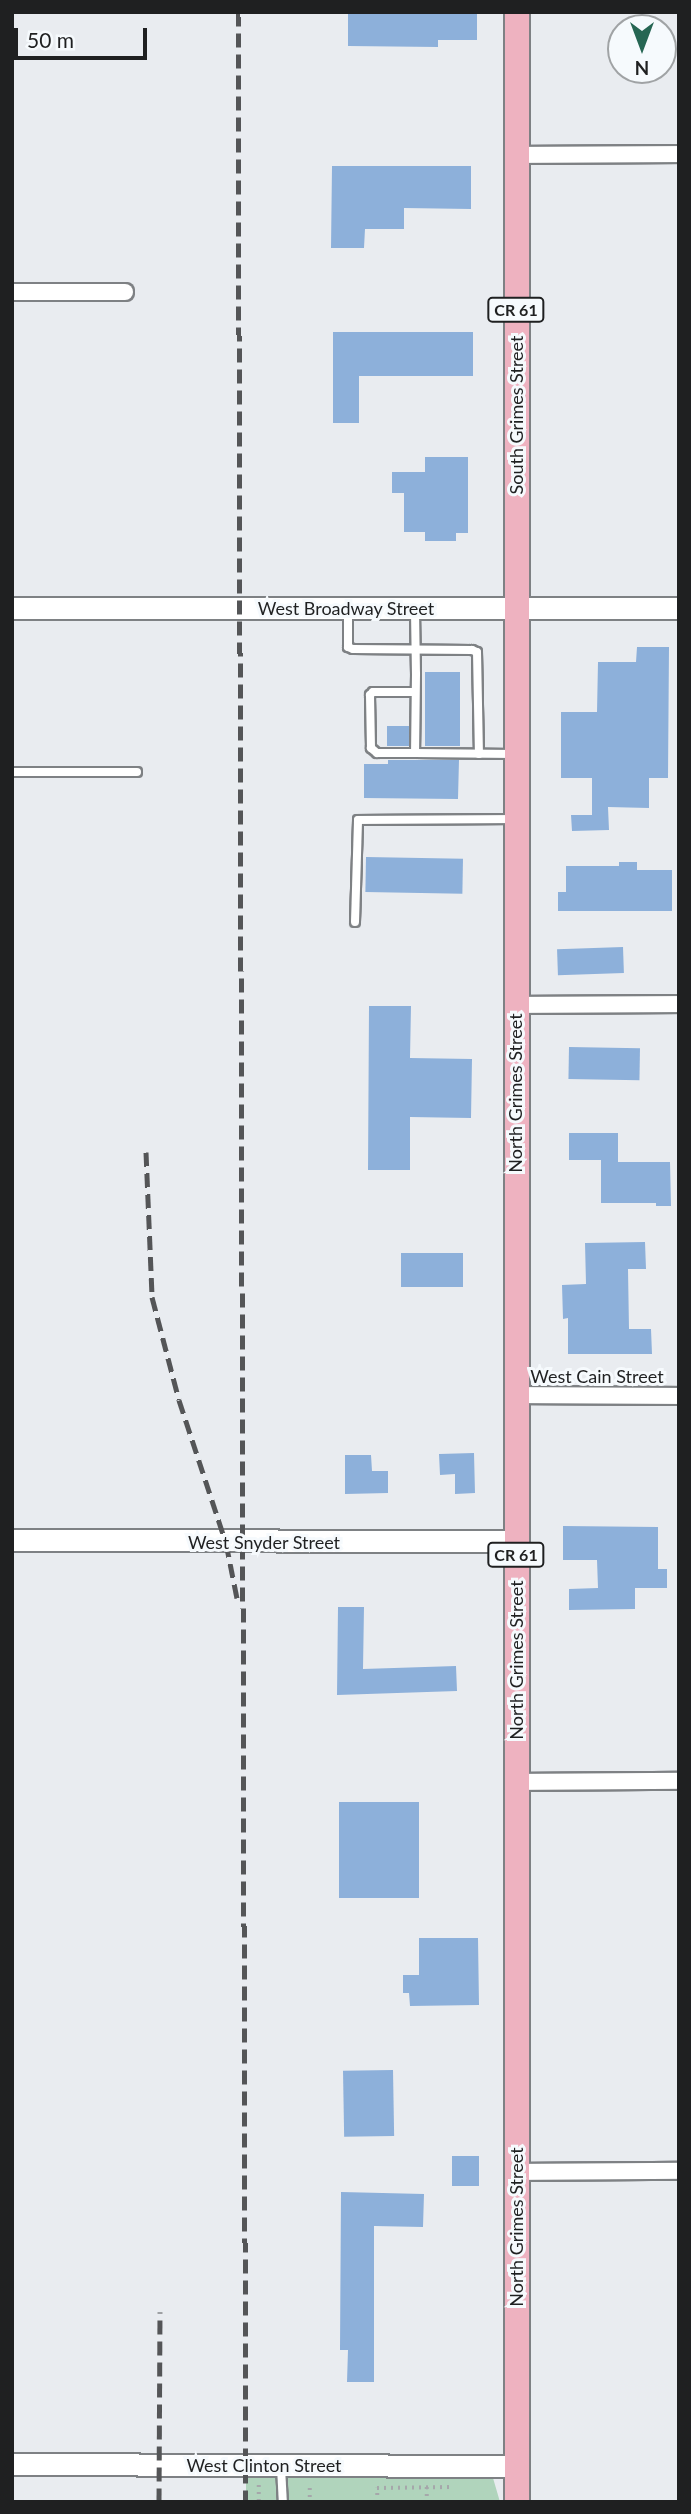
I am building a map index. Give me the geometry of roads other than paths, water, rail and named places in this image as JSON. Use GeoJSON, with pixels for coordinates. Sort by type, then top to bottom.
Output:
{"type":"FeatureCollection","features":[{"type":"Feature","properties":{"kind":"main road","name":"South Grimes Street"},"geometry":{"type":"LineString","coordinates":[[517,12],[517,608]]}},
{"type":"Feature","properties":{"kind":"main road","name":"North Grimes Street"},"geometry":{"type":"LineString","coordinates":[[517,608],[517,2502]]}},
{"type":"Feature","properties":{"kind":"street"},"geometry":{"type":"LineString","coordinates":[[515,155],[679,154]]}},
{"type":"Feature","properties":{"kind":"street"},"geometry":{"type":"LineString","coordinates":[[12,292],[125,292]]}},
{"type":"Feature","properties":{"kind":"street","name":"West Broadway Street"},"geometry":{"type":"LineString","coordinates":[[12,608],[679,608]]}},
{"type":"Feature","properties":{"kind":"street"},"geometry":{"type":"LineString","coordinates":[[515,1005],[679,1004]]}},
{"type":"Feature","properties":{"kind":"street","name":"West Cain Street"},"geometry":{"type":"LineString","coordinates":[[515,1395],[679,1396]]}},
{"type":"Feature","properties":{"kind":"street","name":"West Snyder Street"},"geometry":{"type":"LineString","coordinates":[[12,1540],[516,1541]]}},
{"type":"Feature","properties":{"kind":"street"},"geometry":{"type":"LineString","coordinates":[[516,1782],[679,1781]]}},
{"type":"Feature","properties":{"kind":"street"},"geometry":{"type":"LineString","coordinates":[[516,2172],[679,2171]]}},
{"type":"Feature","properties":{"kind":"street","name":"West Clinton Street"},"geometry":{"type":"LineString","coordinates":[[12,2464],[517,2466]]}},
{"type":"Feature","properties":{"kind":"lane"},"geometry":{"type":"LineString","coordinates":[[348,608],[348,647],[477,652],[480,754]]}},
{"type":"Feature","properties":{"kind":"lane"},"geometry":{"type":"LineString","coordinates":[[415,608],[415,753]]}},
{"type":"Feature","properties":{"kind":"lane"},"geometry":{"type":"LineString","coordinates":[[415,692],[373,692],[370,695],[371,748],[377,753],[517,754]]}},
{"type":"Feature","properties":{"kind":"lane"},"geometry":{"type":"LineString","coordinates":[[12,772],[137,772]]}},
{"type":"Feature","properties":{"kind":"lane"},"geometry":{"type":"LineString","coordinates":[[355,922],[358,820],[517,819]]}},
{"type":"Feature","properties":{"kind":"lane"},"geometry":{"type":"LineString","coordinates":[[281,2465],[284,2502]]}},
{"type":"Feature","properties":{"kind":"railway"},"geometry":{"type":"LineString","coordinates":[[238,12],[246,2502]]}},
{"type":"Feature","properties":{"kind":"railway"},"geometry":{"type":"LineString","coordinates":[[146,1152],[152,1297],[179,1400],[226,1543],[237,1598]]}},
{"type":"Feature","properties":{"kind":"railway"},"geometry":{"type":"LineString","coordinates":[[159,2502],[160,2312]]}}]}
